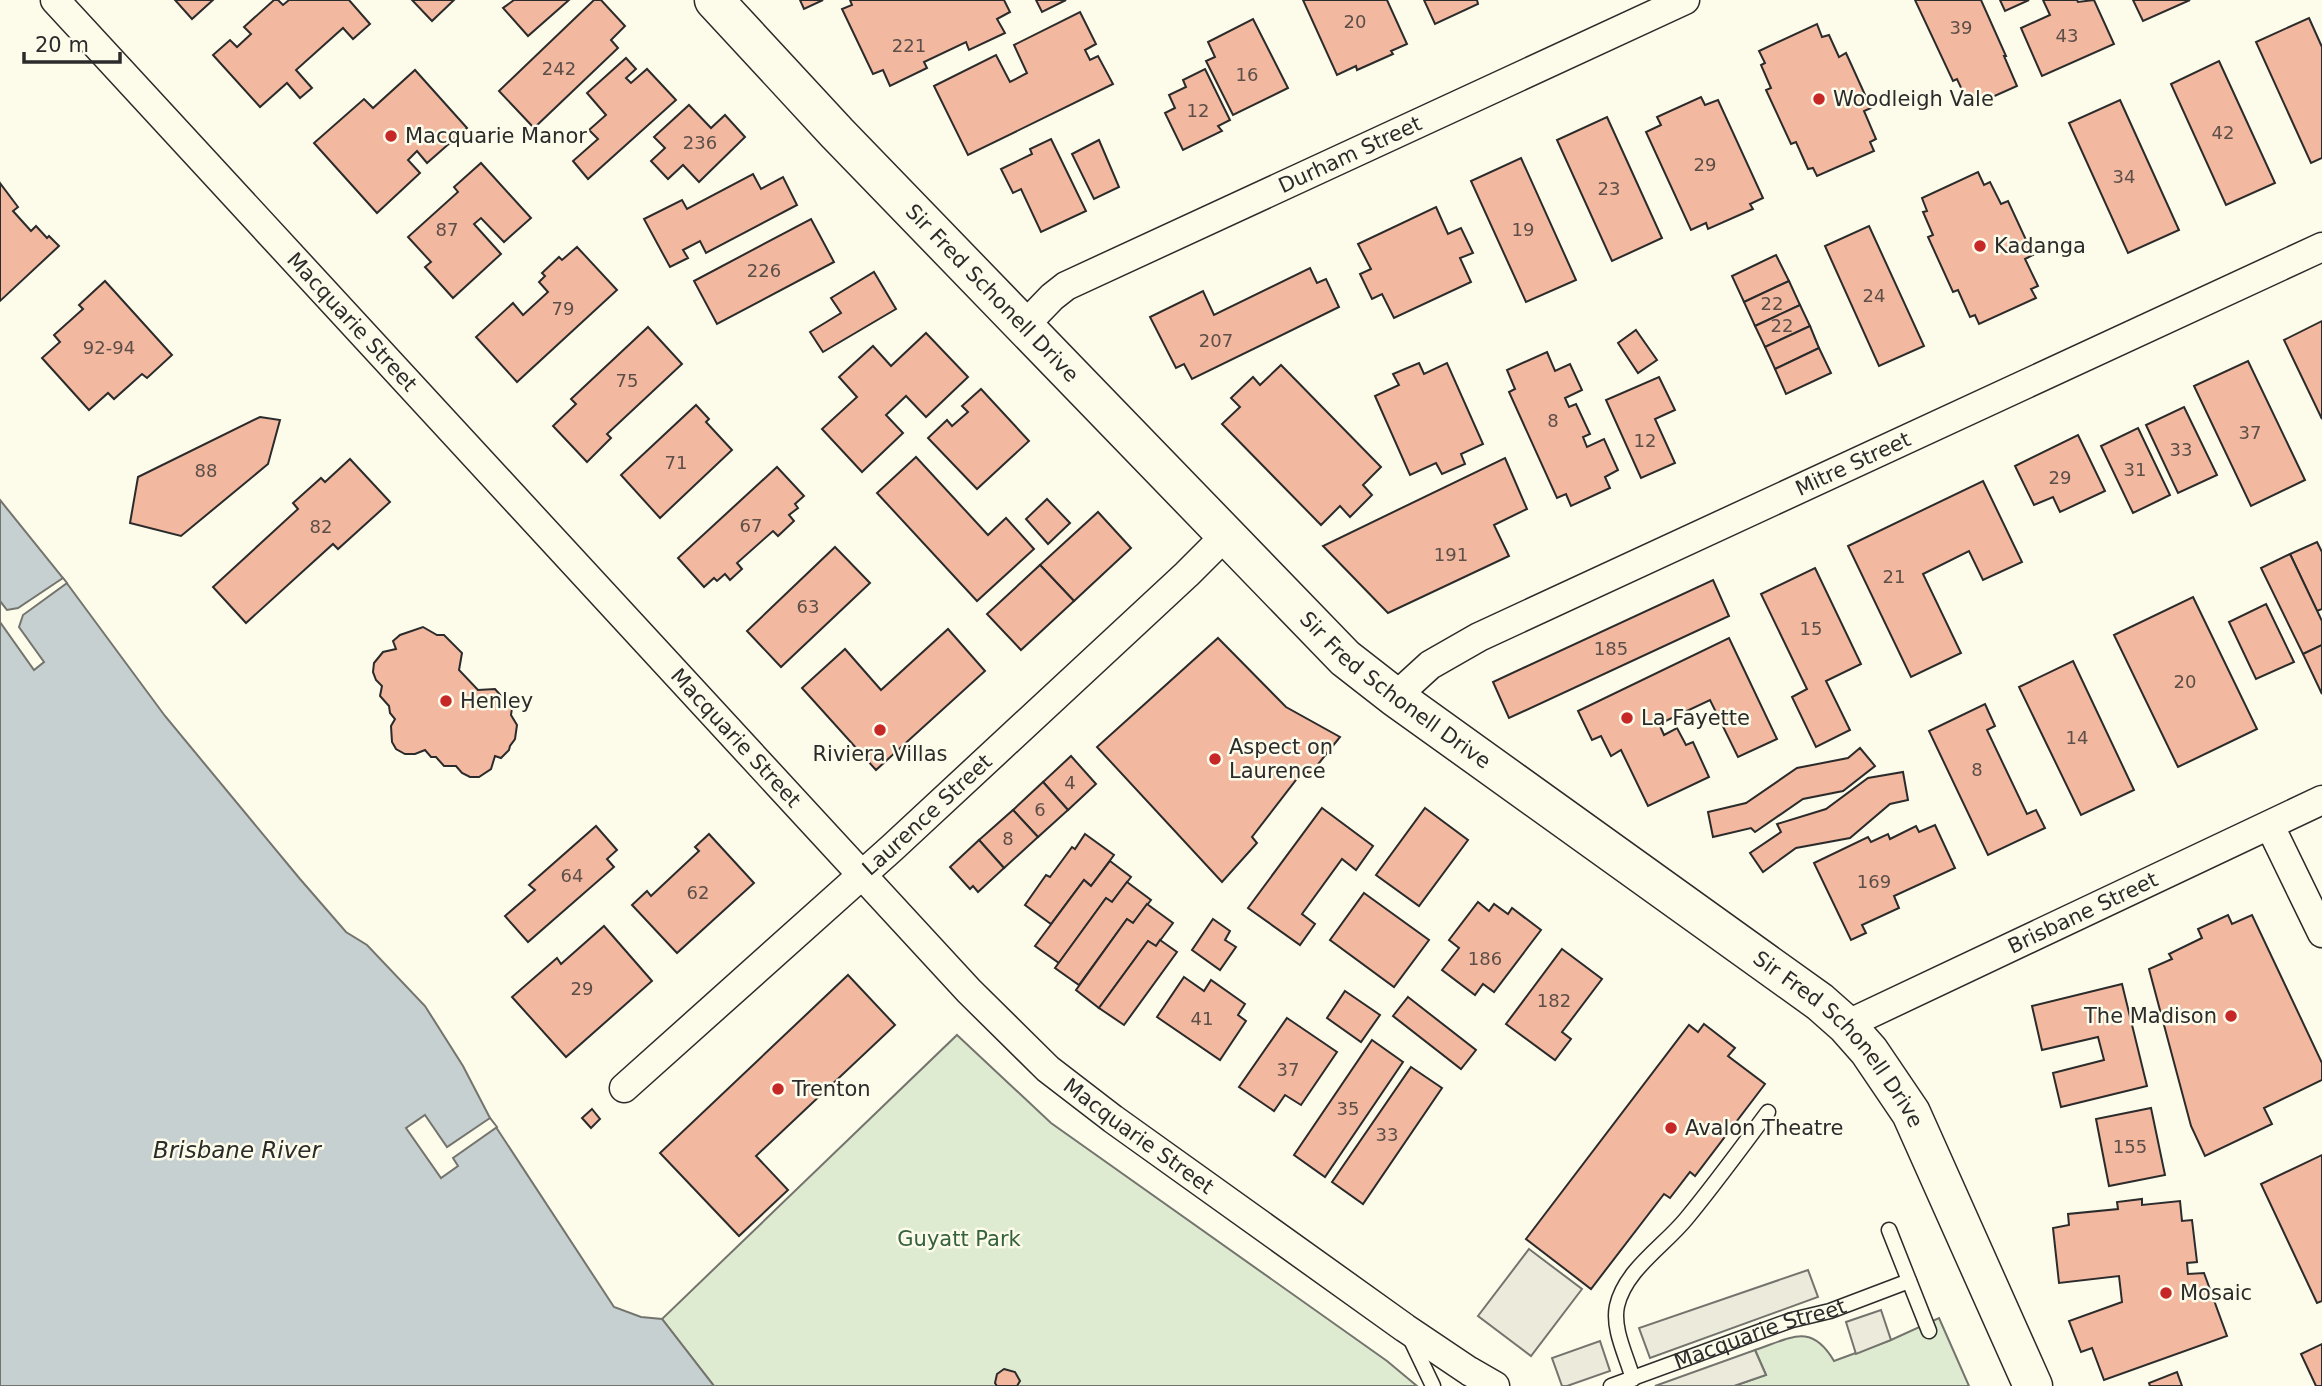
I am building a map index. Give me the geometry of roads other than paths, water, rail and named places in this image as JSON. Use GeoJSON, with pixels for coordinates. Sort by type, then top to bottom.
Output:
{"type":"FeatureCollection","features":[{"type":"Feature","properties":{"kind":"main road","name":"Sir Fred Schonell Drive"},"geometry":{"type":"LineString","coordinates":[[714,0],[837,133],[1345,658],[1395,697],[1820,1002],[1846,1025],[1877,1062],[1911,1113],[2033,1386]]}},
{"type":"Feature","properties":{"kind":"street","name":"Macquarie Street"},"geometry":{"type":"LineString","coordinates":[[55,0],[862,875],[969,990],[1048,1069],[1113,1119],[1405,1328],[1495,1386]]}},
{"type":"Feature","properties":{"kind":"street","name":"Durham Street"},"geometry":{"type":"LineString","coordinates":[[1024,326],[1066,286],[1685,0]]}},
{"type":"Feature","properties":{"kind":"street","name":"Mitre Street"},"geometry":{"type":"LineString","coordinates":[[1395,697],[1430,665],[1479,637],[2322,247]]}},
{"type":"Feature","properties":{"kind":"street","name":"Laurence Street"},"geometry":{"type":"LineString","coordinates":[[624,1088],[862,875],[1225,536]]}},
{"type":"Feature","properties":{"kind":"street","name":"Brisbane Street"},"geometry":{"type":"LineString","coordinates":[[1846,1025],[2322,800]]}},
{"type":"Feature","properties":{"kind":"street"},"geometry":{"type":"LineString","coordinates":[[2270,826],[2322,933]]}},
{"type":"Feature","properties":{"kind":"lane"},"geometry":{"type":"LineString","coordinates":[[1633,1378],[1617,1324],[1620,1297],[1634,1275],[1678,1229],[1768,1112]]}},
{"type":"Feature","properties":{"kind":"lane"},"geometry":{"type":"LineString","coordinates":[[1889,1230],[1929,1331]]}},
{"type":"Feature","properties":{"kind":"lane","name":"Macquarie Street"},"geometry":{"type":"LineString","coordinates":[[1611,1386],[1909,1281]]}},
{"type":"Feature","properties":{"kind":"lane"},"geometry":{"type":"LineString","coordinates":[[1405,1328],[1433,1386]]}},
{"type":"Feature","properties":{"kind":"water","name":"Brisbane River"},"geometry":{"type":"Polygon","coordinates":[[[0,500],[63,578],[165,716],[300,879],[346,932],[367,945],[425,1006],[463,1066],[490,1118],[614,1307],[641,1317],[662,1319],[714,1386],[0,1386],[0,500]]]}},
{"type":"Feature","properties":{"kind":"place","name":"Woodleigh Vale"},"geometry":{"type":"Point","coordinates":[1819,99]}},
{"type":"Feature","properties":{"kind":"place","name":"Macquarie Manor"},"geometry":{"type":"Point","coordinates":[391,136]}},
{"type":"Feature","properties":{"kind":"place","name":"Kadanga"},"geometry":{"type":"Point","coordinates":[1980,246]}},
{"type":"Feature","properties":{"kind":"place","name":"Henley"},"geometry":{"type":"Point","coordinates":[446,701]}},
{"type":"Feature","properties":{"kind":"place","name":"La Fayette"},"geometry":{"type":"Point","coordinates":[1627,718]}},
{"type":"Feature","properties":{"kind":"place","name":"Riviera Villas"},"geometry":{"type":"Point","coordinates":[880,730]}},
{"type":"Feature","properties":{"kind":"place","name":"Aspect on Laurence"},"geometry":{"type":"Point","coordinates":[1215,759]}},
{"type":"Feature","properties":{"kind":"place","name":"The Madison"},"geometry":{"type":"Point","coordinates":[2231,1016]}},
{"type":"Feature","properties":{"kind":"place","name":"Trenton"},"geometry":{"type":"Point","coordinates":[778,1089]}},
{"type":"Feature","properties":{"kind":"place","name":"Avalon Theatre"},"geometry":{"type":"Point","coordinates":[1671,1128]}},
{"type":"Feature","properties":{"kind":"place","name":"Mosaic"},"geometry":{"type":"Point","coordinates":[2166,1293]}},
{"type":"Feature","properties":{"kind":"park label","name":"Guyatt Park"},"geometry":{"type":"Point","coordinates":[959,1239]}}]}
